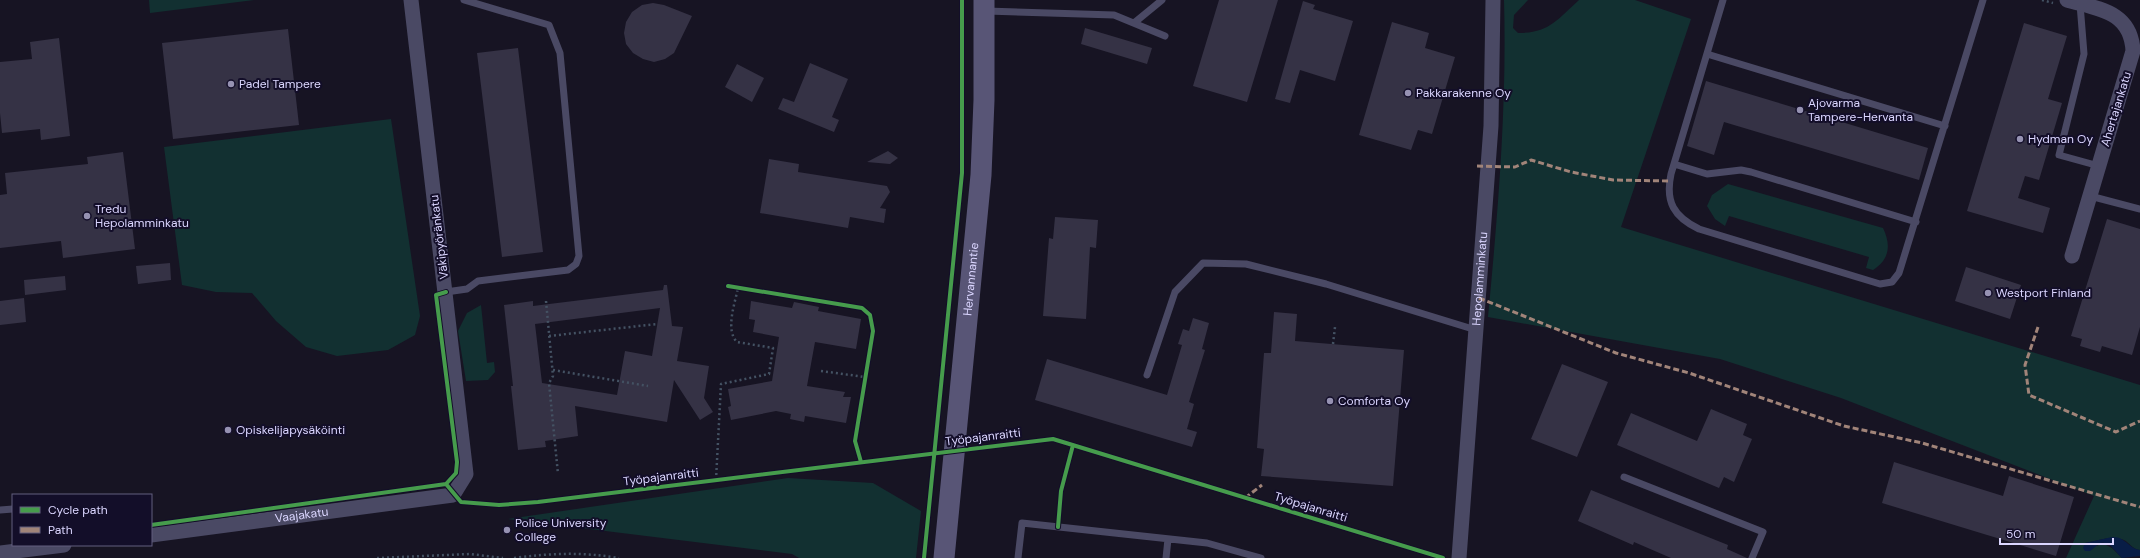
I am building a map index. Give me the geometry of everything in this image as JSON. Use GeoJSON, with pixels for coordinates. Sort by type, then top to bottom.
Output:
{"type":"FeatureCollection","features":[{"type":"Feature","properties":{"kind":"main road","name":"Hervannantie"},"geometry":{"type":"LineString","coordinates":[[944,558],[981,175],[984,100],[984,6]]}},
{"type":"Feature","properties":{"kind":"street","name":"Väkipyöränkatu"},"geometry":{"type":"LineString","coordinates":[[411,0],[466,474],[453,494]]}},
{"type":"Feature","properties":{"kind":"street","name":"Hepolamminkatu"},"geometry":{"type":"LineString","coordinates":[[1458,558],[1491,126],[1493,0]]}},
{"type":"Feature","properties":{"kind":"street","name":"Ahertajankatu"},"geometry":{"type":"LineString","coordinates":[[2072,256],[2130,64],[2132,41],[2126,25],[2119,18],[2076,5]]}},
{"type":"Feature","properties":{"kind":"street","name":"Vaajakatu"},"geometry":{"type":"LineString","coordinates":[[152,535],[453,494]]}},
{"type":"Feature","properties":{"kind":"street"},"geometry":{"type":"LineString","coordinates":[[0,553],[56,546]]}},
{"type":"Feature","properties":{"kind":"lane"},"geometry":{"type":"LineString","coordinates":[[446,292],[467,289],[478,281],[568,270],[576,264],[579,256],[560,53],[549,25],[464,0]]}},
{"type":"Feature","properties":{"kind":"lane"},"geometry":{"type":"LineString","coordinates":[[1134,23],[1162,0]]}},
{"type":"Feature","properties":{"kind":"lane"},"geometry":{"type":"LineString","coordinates":[[1724,0],[1669,184],[1668,195],[1678,216],[1700,229],[1880,284],[1892,282],[1896,279],[1916,222],[1983,0]]}},
{"type":"Feature","properties":{"kind":"lane"},"geometry":{"type":"LineString","coordinates":[[2076,5],[2084,54],[2060,155],[2099,166]]}},
{"type":"Feature","properties":{"kind":"lane"},"geometry":{"type":"LineString","coordinates":[[984,6],[1114,15],[1166,36]]}},
{"type":"Feature","properties":{"kind":"lane"},"geometry":{"type":"LineString","coordinates":[[1707,54],[1945,126]]}},
{"type":"Feature","properties":{"kind":"lane"},"geometry":{"type":"LineString","coordinates":[[1674,164],[1707,174],[1741,170],[1751,172],[1916,222]]}},
{"type":"Feature","properties":{"kind":"lane"},"geometry":{"type":"LineString","coordinates":[[2090,196],[2140,209]]}},
{"type":"Feature","properties":{"kind":"lane"},"geometry":{"type":"LineString","coordinates":[[1147,375],[1175,292],[1203,263],[1246,264],[1326,284],[1476,330]]}},
{"type":"Feature","properties":{"kind":"lane"},"geometry":{"type":"LineString","coordinates":[[1624,477],[1763,532],[1752,558]]}},
{"type":"Feature","properties":{"kind":"lane"},"geometry":{"type":"LineString","coordinates":[[0,510],[12,509]]}},
{"type":"Feature","properties":{"kind":"lane"},"geometry":{"type":"LineString","coordinates":[[1018,558],[1022,523],[1207,543],[1262,558]]}},
{"type":"Feature","properties":{"kind":"lane"},"geometry":{"type":"LineString","coordinates":[[1166,558],[1168,539]]}},
{"type":"Feature","properties":{"kind":"path"},"geometry":{"type":"LineString","coordinates":[[2042,0],[2076,5]]}},
{"type":"Feature","properties":{"kind":"path"},"geometry":{"type":"LineString","coordinates":[[716,480],[721,384],[769,374],[773,348],[737,342],[733,338],[731,328],[735,287],[745,289]]}},
{"type":"Feature","properties":{"kind":"path"},"geometry":{"type":"LineString","coordinates":[[546,301],[553,370],[553,376],[549,383],[558,474]]}},
{"type":"Feature","properties":{"kind":"path"},"geometry":{"type":"LineString","coordinates":[[549,336],[657,324]]}},
{"type":"Feature","properties":{"kind":"path"},"geometry":{"type":"LineString","coordinates":[[1333,344],[1335,326]]}},
{"type":"Feature","properties":{"kind":"path"},"geometry":{"type":"LineString","coordinates":[[553,370],[648,386]]}},
{"type":"Feature","properties":{"kind":"path"},"geometry":{"type":"LineString","coordinates":[[864,384],[867,370]]}},
{"type":"Feature","properties":{"kind":"path"},"geometry":{"type":"LineString","coordinates":[[821,371],[865,378]]}},
{"type":"Feature","properties":{"kind":"path"},"geometry":{"type":"LineString","coordinates":[[514,558],[547,553],[587,553],[619,558]]}},
{"type":"Feature","properties":{"kind":"path"},"geometry":{"type":"LineString","coordinates":[[377,558],[470,554],[503,558]]}},
{"type":"Feature","properties":{"kind":"green space"},"geometry":{"type":"Polygon","coordinates":[[[149,0],[254,0],[150,13],[149,0]]]}},
{"type":"Feature","properties":{"kind":"green space"},"geometry":{"type":"Polygon","coordinates":[[[1504,0],[1528,0],[1514,15],[1513,28],[1518,33],[1538,31],[1545,28],[1552,24],[1579,0],[1635,0],[1691,19],[1621,227],[2140,385],[2140,550],[2124,540],[2109,538],[2085,543],[2097,546],[2102,543],[2112,548],[2122,558],[2066,558],[2094,496],[1841,398],[1720,359],[1488,317],[1501,159],[1505,40],[1504,0]]]}},
{"type":"Feature","properties":{"kind":"green space"},"geometry":{"type":"Polygon","coordinates":[[[391,119],[420,316],[415,335],[388,350],[337,356],[306,347],[276,321],[252,293],[216,292],[182,285],[164,147],[391,119]]]}},
{"type":"Feature","properties":{"kind":"green space"},"geometry":{"type":"Polygon","coordinates":[[[1728,184],[1883,228],[1886,234],[1888,246],[1886,256],[1879,266],[1873,270],[1866,268],[1869,257],[1729,216],[1725,226],[1715,219],[1707,206],[1712,195],[1728,184]]]}},
{"type":"Feature","properties":{"kind":"green space"},"geometry":{"type":"Polygon","coordinates":[[[481,305],[487,363],[494,362],[495,372],[488,380],[466,381],[458,331],[467,313],[481,305]]]}},
{"type":"Feature","properties":{"kind":"green space"},"geometry":{"type":"Polygon","coordinates":[[[788,478],[873,483],[921,511],[916,558],[799,558],[792,554],[508,519],[788,478]]]}},
{"type":"Feature","properties":{"kind":"water"},"geometry":{"type":"Polygon","coordinates":[[[2112,537],[2120,538],[2132,547],[2140,550],[2140,556],[2122,558],[2110,546],[2104,543],[2101,543],[2090,551],[2085,551],[2083,548],[2085,543],[2112,537]]]}},
{"type":"Feature","properties":{"kind":"building"},"geometry":{"type":"Polygon","coordinates":[[[1219,0],[1278,0],[1247,102],[1193,86],[1219,0]]]}},
{"type":"Feature","properties":{"kind":"building"},"geometry":{"type":"Polygon","coordinates":[[[1303,1],[1315,5],[1313,9],[1353,21],[1335,81],[1300,70],[1290,103],[1275,99],[1303,1]]]}},
{"type":"Feature","properties":{"kind":"building"},"geometry":{"type":"Polygon","coordinates":[[[653,3],[664,5],[692,16],[674,53],[665,59],[654,62],[643,59],[633,53],[626,44],[624,33],[626,22],[632,12],[642,5],[653,3]]]}},
{"type":"Feature","properties":{"kind":"building","name":"Pakkarakenne Oy"},"geometry":{"type":"Polygon","coordinates":[[[1392,22],[1429,33],[1425,48],[1455,57],[1432,134],[1418,130],[1411,150],[1359,135],[1392,22]]]}},
{"type":"Feature","properties":{"kind":"building","name":"Hydman Oy"},"geometry":{"type":"Polygon","coordinates":[[[2024,23],[2067,36],[2048,99],[2062,103],[2039,180],[2025,176],[2018,198],[2050,208],[2043,233],[1967,211],[2024,23]]]}},
{"type":"Feature","properties":{"kind":"building"},"geometry":{"type":"Polygon","coordinates":[[[1085,28],[1152,48],[1147,64],[1081,44],[1085,28]]]}},
{"type":"Feature","properties":{"kind":"building","name":"Padel Tampere"},"geometry":{"type":"Polygon","coordinates":[[[288,29],[299,125],[173,139],[162,43],[288,29]]]}},
{"type":"Feature","properties":{"kind":"building"},"geometry":{"type":"Polygon","coordinates":[[[59,38],[70,136],[41,140],[40,129],[2,133],[0,113],[0,62],[32,59],[30,42],[59,38]]]}},
{"type":"Feature","properties":{"kind":"building"},"geometry":{"type":"Polygon","coordinates":[[[518,48],[543,252],[502,257],[477,53],[518,48]]]}},
{"type":"Feature","properties":{"kind":"building"},"geometry":{"type":"Polygon","coordinates":[[[810,63],[848,79],[832,117],[839,120],[834,132],[778,109],[783,98],[794,102],[810,63]]]}},
{"type":"Feature","properties":{"kind":"building"},"geometry":{"type":"Polygon","coordinates":[[[737,64],[764,78],[752,102],[725,87],[737,64]]]}},
{"type":"Feature","properties":{"kind":"building"},"geometry":{"type":"Polygon","coordinates":[[[1706,81],[1928,148],[1919,180],[1724,122],[1714,155],[1687,146],[1706,81]]]}},
{"type":"Feature","properties":{"kind":"building"},"geometry":{"type":"Polygon","coordinates":[[[888,151],[898,158],[890,164],[867,162],[888,151]]]}},
{"type":"Feature","properties":{"kind":"building"},"geometry":{"type":"Polygon","coordinates":[[[123,152],[135,249],[63,258],[61,241],[0,248],[0,195],[7,194],[5,173],[88,164],[87,157],[123,152]]]}},
{"type":"Feature","properties":{"kind":"building"},"geometry":{"type":"Polygon","coordinates":[[[769,159],[799,164],[798,172],[887,186],[890,192],[880,208],[886,209],[884,223],[850,217],[848,228],[760,213],[769,159]]]}},
{"type":"Feature","properties":{"kind":"building"},"geometry":{"type":"Polygon","coordinates":[[[1055,217],[1098,220],[1096,248],[1090,247],[1086,319],[1043,316],[1049,238],[1053,239],[1055,217]]]}},
{"type":"Feature","properties":{"kind":"building"},"geometry":{"type":"Polygon","coordinates":[[[2107,219],[2140,229],[2140,327],[2132,355],[2102,346],[2100,352],[2080,346],[2082,339],[2071,336],[2107,219]]]}},
{"type":"Feature","properties":{"kind":"building"},"geometry":{"type":"Polygon","coordinates":[[[170,263],[171,280],[138,284],[136,266],[170,263]]]}},
{"type":"Feature","properties":{"kind":"building","name":"Westport Finland"},"geometry":{"type":"Polygon","coordinates":[[[1966,267],[2021,285],[2010,319],[1955,301],[1966,267]]]}},
{"type":"Feature","properties":{"kind":"building"},"geometry":{"type":"Polygon","coordinates":[[[65,276],[66,290],[25,295],[24,280],[65,276]]]}},
{"type":"Feature","properties":{"kind":"building"},"geometry":{"type":"Polygon","coordinates":[[[664,285],[667,285],[672,326],[683,327],[677,361],[709,366],[704,398],[713,412],[700,420],[674,380],[667,422],[575,406],[578,436],[545,441],[546,447],[518,450],[504,305],[533,301],[533,306],[663,290],[664,285]],[[660,308],[535,324],[542,383],[617,395],[625,351],[652,356],[660,308]]]}},
{"type":"Feature","properties":{"kind":"building"},"geometry":{"type":"Polygon","coordinates":[[[24,298],[26,322],[0,325],[0,301],[24,298]]]}},
{"type":"Feature","properties":{"kind":"building"},"geometry":{"type":"Polygon","coordinates":[[[751,301],[792,308],[794,302],[819,307],[818,311],[861,319],[856,349],[815,342],[807,386],[845,392],[843,397],[851,397],[846,423],[805,416],[804,422],[790,419],[791,414],[776,411],[731,420],[728,407],[731,406],[728,389],[772,381],[779,337],[753,332],[755,320],[749,319],[751,301]]]}},
{"type":"Feature","properties":{"kind":"building","name":"Comforta Oy"},"geometry":{"type":"Polygon","coordinates":[[[1274,312],[1297,314],[1295,341],[1404,350],[1393,486],[1261,476],[1264,449],[1257,448],[1264,353],[1271,353],[1274,312]]]}},
{"type":"Feature","properties":{"kind":"building"},"geometry":{"type":"Polygon","coordinates":[[[1193,318],[1209,323],[1202,349],[1205,350],[1189,402],[1194,404],[1187,429],[1197,432],[1192,447],[1035,400],[1047,359],[1167,395],[1182,345],[1178,344],[1183,329],[1189,331],[1193,318]]]}},
{"type":"Feature","properties":{"kind":"building"},"geometry":{"type":"Polygon","coordinates":[[[1562,364],[1608,382],[1577,457],[1531,439],[1562,364]]]}},
{"type":"Feature","properties":{"kind":"building"},"geometry":{"type":"Polygon","coordinates":[[[1711,409],[1747,424],[1743,435],[1752,439],[1734,482],[1724,477],[1719,488],[1617,445],[1631,413],[1697,441],[1711,409]]]}},
{"type":"Feature","properties":{"kind":"building"},"geometry":{"type":"Polygon","coordinates":[[[1894,462],[2003,496],[2009,476],[2074,497],[2056,556],[1882,503],[1894,462]]]}},
{"type":"Feature","properties":{"kind":"building"},"geometry":{"type":"Polygon","coordinates":[[[1591,490],[1728,545],[1727,549],[1747,558],[1671,558],[1634,542],[1633,545],[1578,521],[1591,490]]]}},
{"type":"Feature","properties":{"kind":"marked path"},"geometry":{"type":"LineString","coordinates":[[1477,166],[1515,167],[1531,160],[1571,172],[1613,180],[1669,181]]}},
{"type":"Feature","properties":{"kind":"marked path"},"geometry":{"type":"LineString","coordinates":[[1479,298],[1616,353],[1689,373],[1844,426],[1922,443],[2140,507]]}},
{"type":"Feature","properties":{"kind":"marked path"},"geometry":{"type":"LineString","coordinates":[[2038,327],[2025,365],[2029,395],[2116,432],[2140,421]]}},
{"type":"Feature","properties":{"kind":"marked path"},"geometry":{"type":"LineString","coordinates":[[1245,498],[1262,485]]}},
{"type":"Feature","properties":{"kind":"cycle path","name":"Työpajanraitti"},"geometry":{"type":"LineString","coordinates":[[924,558],[962,173],[962,0]]}},
{"type":"Feature","properties":{"kind":"cycle path"},"geometry":{"type":"LineString","coordinates":[[728,286],[862,308],[870,315],[873,331],[855,441],[861,462]]}},
{"type":"Feature","properties":{"kind":"cycle path"},"geometry":{"type":"LineString","coordinates":[[152,525],[446,484],[456,473],[457,462],[436,295],[446,292]]}},
{"type":"Feature","properties":{"kind":"cycle path","name":"Työpajanraitti"},"geometry":{"type":"LineString","coordinates":[[446,484],[461,502],[499,505],[538,502],[1053,439],[1443,558]]}},
{"type":"Feature","properties":{"kind":"cycle path"},"geometry":{"type":"LineString","coordinates":[[1058,527],[1061,491],[1073,445]]}},
{"type":"Feature","properties":{"kind":"place","name":"Padel Tampere"},"geometry":{"type":"Point","coordinates":[231,84]}},
{"type":"Feature","properties":{"kind":"place","name":"Pakkarakenne Oy"},"geometry":{"type":"Point","coordinates":[1408,93]}},
{"type":"Feature","properties":{"kind":"place","name":"Ajovarma Tampere-Hervanta"},"geometry":{"type":"Point","coordinates":[1800,110]}},
{"type":"Feature","properties":{"kind":"place","name":"Hydman Oy"},"geometry":{"type":"Point","coordinates":[2020,139]}},
{"type":"Feature","properties":{"kind":"place","name":"Tredu Hepolamminkatu"},"geometry":{"type":"Point","coordinates":[87,216]}},
{"type":"Feature","properties":{"kind":"place","name":"Westport Finland"},"geometry":{"type":"Point","coordinates":[1988,293]}},
{"type":"Feature","properties":{"kind":"place","name":"Comforta Oy"},"geometry":{"type":"Point","coordinates":[1330,401]}},
{"type":"Feature","properties":{"kind":"place","name":"Opiskelijapysäköinti"},"geometry":{"type":"Point","coordinates":[228,430]}},
{"type":"Feature","properties":{"kind":"place","name":"Police University College"},"geometry":{"type":"Point","coordinates":[507,530]}}]}
